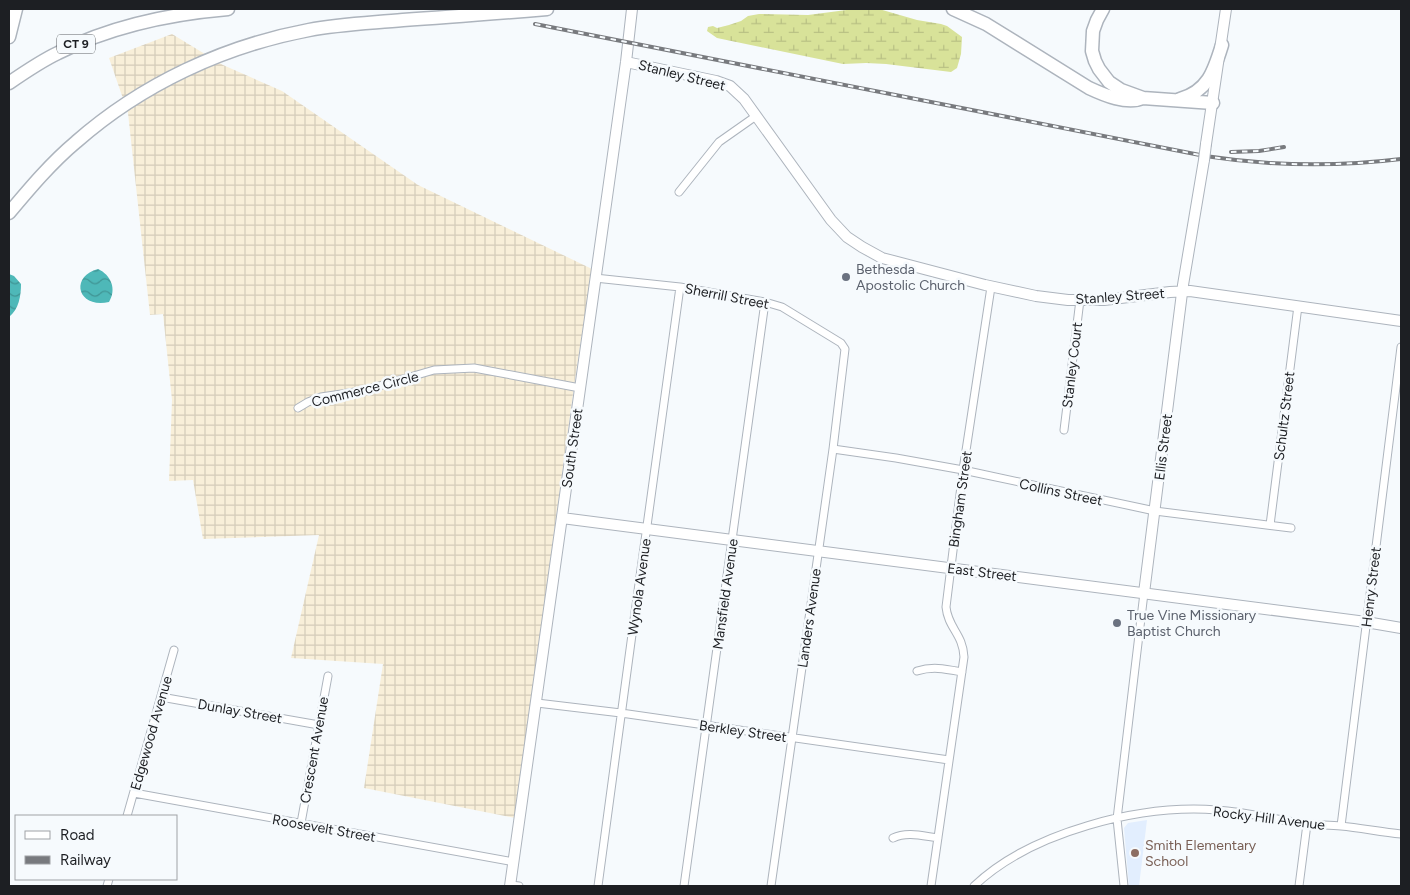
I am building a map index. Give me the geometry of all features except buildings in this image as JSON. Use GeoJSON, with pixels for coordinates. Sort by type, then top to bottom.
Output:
{"type":"FeatureCollection","features":[{"type":"Feature","properties":{"kind":"highway"},"geometry":{"type":"LineString","coordinates":[[9,37],[16,9]]}},
{"type":"Feature","properties":{"kind":"highway","name":"CT 9"},"geometry":{"type":"LineString","coordinates":[[9,83],[38,63],[78,43],[120,28],[193,12],[228,9]]}},
{"type":"Feature","properties":{"kind":"highway"},"geometry":{"type":"LineString","coordinates":[[9,213],[59,158],[86,133],[144,93],[212,58],[239,48],[327,27],[547,9]]}},
{"type":"Feature","properties":{"kind":"highway"},"geometry":{"type":"LineString","coordinates":[[953,9],[986,24],[1089,88],[1128,100],[1143,98]]}},
{"type":"Feature","properties":{"kind":"highway"},"geometry":{"type":"LineString","coordinates":[[1103,9],[1097,20],[1092,37],[1092,51],[1096,64],[1102,74],[1112,84],[1143,98],[1213,103]]}},
{"type":"Feature","properties":{"kind":"highway"},"geometry":{"type":"LineString","coordinates":[[1176,100],[1193,94],[1205,84],[1215,65],[1222,45]]}},
{"type":"Feature","properties":{"kind":"main road","name":"South Street"},"geometry":{"type":"LineString","coordinates":[[513,886],[514,862],[632,9]]}},
{"type":"Feature","properties":{"kind":"main road","name":"Ellis Street"},"geometry":{"type":"LineString","coordinates":[[1144,593],[1183,291],[1226,9]]}},
{"type":"Feature","properties":{"kind":"main road","name":"Stanley Street"},"geometry":{"type":"LineString","coordinates":[[626,62],[730,86],[740,94],[831,220],[847,238],[887,259],[992,287],[1036,296],[1080,300],[1116,299],[1183,291],[1201,292],[1401,321]]}},
{"type":"Feature","properties":{"kind":"main road","name":"East Street"},"geometry":{"type":"LineString","coordinates":[[562,518],[1401,628]]}},
{"type":"Feature","properties":{"kind":"street"},"geometry":{"type":"LineString","coordinates":[[679,192],[719,142],[756,116]]}},
{"type":"Feature","properties":{"kind":"street","name":"Sherrill Street"},"geometry":{"type":"LineString","coordinates":[[595,278],[680,287],[766,302],[782,307],[841,343],[845,349]]}},
{"type":"Feature","properties":{"kind":"street","name":"Wynola Avenue"},"geometry":{"type":"LineString","coordinates":[[598,886],[680,287]]}},
{"type":"Feature","properties":{"kind":"street","name":"Bingham Street"},"geometry":{"type":"LineString","coordinates":[[931,886],[964,657],[960,637],[947,616],[946,606],[963,470],[992,287]]}},
{"type":"Feature","properties":{"kind":"street","name":"Stanley Court"},"geometry":{"type":"LineString","coordinates":[[1064,430],[1080,300]]}},
{"type":"Feature","properties":{"kind":"street","name":"Mansfield Avenue"},"geometry":{"type":"LineString","coordinates":[[684,886],[766,302]]}},
{"type":"Feature","properties":{"kind":"street","name":"Schultz Street"},"geometry":{"type":"LineString","coordinates":[[1270,525],[1298,306]]}},
{"type":"Feature","properties":{"kind":"street","name":"Henry Street"},"geometry":{"type":"LineString","coordinates":[[1341,826],[1401,347]]}},
{"type":"Feature","properties":{"kind":"street","name":"Landers Avenue"},"geometry":{"type":"LineString","coordinates":[[772,886],[791,738],[833,449],[845,349]]}},
{"type":"Feature","properties":{"kind":"street","name":"Commerce Circle"},"geometry":{"type":"LineString","coordinates":[[298,408],[321,397],[362,391],[434,370],[474,368],[580,388]]}},
{"type":"Feature","properties":{"kind":"street","name":"Collins Street"},"geometry":{"type":"LineString","coordinates":[[833,449],[963,470],[1155,511],[1291,528]]}},
{"type":"Feature","properties":{"kind":"street","name":"Ellis Street"},"geometry":{"type":"LineString","coordinates":[[1124,886],[1116,819],[1144,593]]}},
{"type":"Feature","properties":{"kind":"street","name":"Edgewood Avenue"},"geometry":{"type":"LineString","coordinates":[[127,815],[174,650]]}},
{"type":"Feature","properties":{"kind":"street"},"geometry":{"type":"LineString","coordinates":[[917,671],[926,668],[938,668],[962,672]]}},
{"type":"Feature","properties":{"kind":"street","name":"Crescent Avenue"},"geometry":{"type":"LineString","coordinates":[[301,823],[328,676]]}},
{"type":"Feature","properties":{"kind":"street","name":"Dunlay Street"},"geometry":{"type":"LineString","coordinates":[[161,697],[319,725]]}},
{"type":"Feature","properties":{"kind":"street","name":"Berkley Street"},"geometry":{"type":"LineString","coordinates":[[537,703],[621,713],[949,760]]}},
{"type":"Feature","properties":{"kind":"street","name":"Roosevelt Street"},"geometry":{"type":"LineString","coordinates":[[134,793],[514,862]]}},
{"type":"Feature","properties":{"kind":"street","name":"Rocky Hill Avenue"},"geometry":{"type":"LineString","coordinates":[[974,886],[982,878],[1024,850],[1071,831],[1116,819],[1169,810],[1218,810],[1307,824],[1341,826],[1401,834]]}},
{"type":"Feature","properties":{"kind":"street"},"geometry":{"type":"LineString","coordinates":[[1299,886],[1307,824]]}},
{"type":"Feature","properties":{"kind":"street"},"geometry":{"type":"LineString","coordinates":[[893,838],[900,834],[908,834],[938,838]]}},
{"type":"Feature","properties":{"kind":"shaded area"},"geometry":{"type":"Polygon","coordinates":[[[172,34],[223,65],[282,91],[418,185],[592,269],[575,379],[515,818],[364,788],[383,664],[291,658],[319,535],[203,539],[193,480],[169,481],[172,400],[163,314],[150,315],[128,113],[109,58],[172,34]]]}},
{"type":"Feature","properties":{"kind":"shaded area","name":"Smith Elementary School"},"geometry":{"type":"Polygon","coordinates":[[[1147,820],[1139,886],[1129,886],[1124,828],[1128,823],[1147,820]]]}},
{"type":"Feature","properties":{"kind":"green space"},"geometry":{"type":"Polygon","coordinates":[[[854,9],[879,9],[947,26],[962,37],[961,54],[957,68],[951,72],[886,64],[843,64],[717,38],[707,31],[708,27],[713,26],[717,28],[729,25],[741,21],[748,16],[759,14],[808,15],[854,9]]]}},
{"type":"Feature","properties":{"kind":"water"},"geometry":{"type":"Polygon","coordinates":[[[98,269],[106,275],[111,283],[112,292],[109,302],[98,303],[90,301],[84,297],[81,291],[83,279],[89,273],[98,269]]]}},
{"type":"Feature","properties":{"kind":"water"},"geometry":{"type":"Polygon","coordinates":[[[9,274],[14,276],[21,284],[21,293],[15,310],[9,317],[9,274]]]}},
{"type":"Feature","properties":{"kind":"railway"},"geometry":{"type":"LineString","coordinates":[[535,24],[1205,156],[1254,162],[1303,164],[1377,162],[1401,159]]}},
{"type":"Feature","properties":{"kind":"railway"},"geometry":{"type":"LineString","coordinates":[[1231,152],[1259,151],[1284,147]]}},
{"type":"Feature","properties":{"kind":"place","name":"Bethesda Apostolic Church"},"geometry":{"type":"Point","coordinates":[846,277]}},
{"type":"Feature","properties":{"kind":"place","name":"True Vine Missionary Baptist Church"},"geometry":{"type":"Point","coordinates":[1117,623]}},
{"type":"Feature","properties":{"kind":"place","name":"Smith Elementary School"},"geometry":{"type":"Point","coordinates":[1135,853]}}]}
